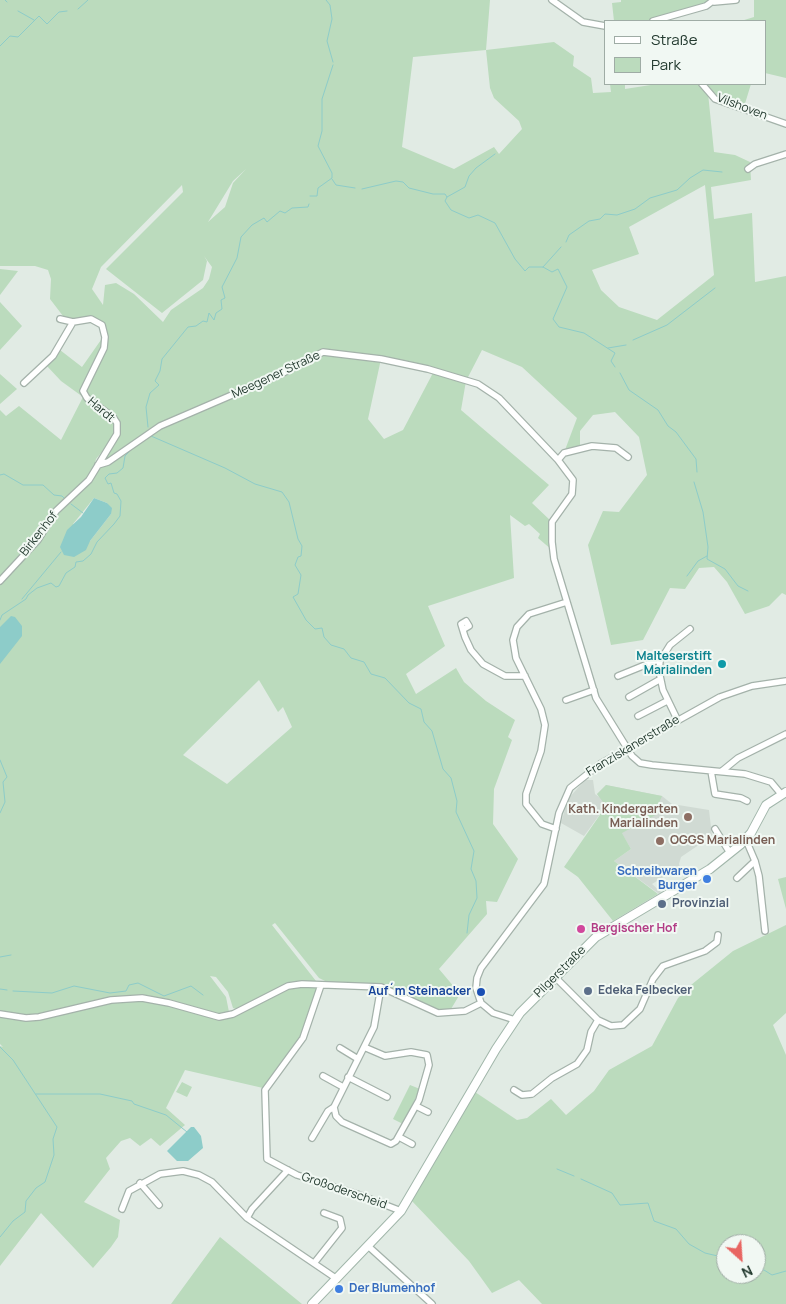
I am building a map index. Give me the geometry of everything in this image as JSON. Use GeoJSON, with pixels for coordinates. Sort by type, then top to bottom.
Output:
{"type":"FeatureCollection","features":[{"type":"Feature","properties":{"kind":"main road","name":"Pilgerstraße"},"geometry":{"type":"LineString","coordinates":[[312,1304],[401,1211],[515,1020],[555,977],[604,931],[710,869],[746,840],[756,826],[766,805],[784,793]]}},
{"type":"Feature","properties":{"kind":"street"},"geometry":{"type":"LineString","coordinates":[[552,0],[583,22],[604,26]]}},
{"type":"Feature","properties":{"kind":"street"},"geometry":{"type":"LineString","coordinates":[[656,20],[714,1],[736,0]]}},
{"type":"Feature","properties":{"kind":"street","name":"Vilshoven"},"geometry":{"type":"LineString","coordinates":[[703,85],[715,99],[786,124]]}},
{"type":"Feature","properties":{"kind":"street"},"geometry":{"type":"LineString","coordinates":[[748,169],[755,164],[786,154]]}},
{"type":"Feature","properties":{"kind":"street","name":"Hardt"},"geometry":{"type":"LineString","coordinates":[[60,319],[73,322],[84,319],[95,320],[102,325],[105,337],[99,360],[83,387],[87,398],[109,414],[117,423],[118,428],[114,440],[100,459],[98,466]]}},
{"type":"Feature","properties":{"kind":"street"},"geometry":{"type":"LineString","coordinates":[[24,383],[53,356],[73,322]]}},
{"type":"Feature","properties":{"kind":"street","name":"Meegener Straße"},"geometry":{"type":"LineString","coordinates":[[98,466],[108,462],[160,426],[283,373],[315,355],[335,352],[428,369],[478,384],[499,398],[571,476],[574,487],[571,496],[554,518],[552,550],[594,690],[602,709],[632,756],[640,763],[745,774],[771,782],[784,793]]}},
{"type":"Feature","properties":{"kind":"street"},"geometry":{"type":"LineString","coordinates":[[558,460],[564,453],[592,446],[616,448],[628,457]]}},
{"type":"Feature","properties":{"kind":"street","name":"Birkenhof"},"geometry":{"type":"LineString","coordinates":[[0,581],[38,540],[56,512],[81,490],[98,466]]}},
{"type":"Feature","properties":{"kind":"street"},"geometry":{"type":"LineString","coordinates":[[556,829],[542,824],[533,816],[526,804],[526,794],[545,732],[542,709],[513,649],[513,640],[517,627],[529,614],[567,602]]}},
{"type":"Feature","properties":{"kind":"street"},"geometry":{"type":"LineString","coordinates":[[464,629],[464,637],[471,650],[483,664],[505,676],[525,676]]}},
{"type":"Feature","properties":{"kind":"street"},"geometry":{"type":"LineString","coordinates":[[677,719],[667,701],[659,680],[660,661],[670,644],[690,629]]}},
{"type":"Feature","properties":{"kind":"street"},"geometry":{"type":"LineString","coordinates":[[618,676],[655,661],[660,661]]}},
{"type":"Feature","properties":{"kind":"street"},"geometry":{"type":"LineString","coordinates":[[629,697],[659,680]]}},
{"type":"Feature","properties":{"kind":"street","name":"Franziskanerstraße"},"geometry":{"type":"LineString","coordinates":[[481,1003],[476,988],[481,968],[544,884],[562,805],[574,784],[588,772],[677,719],[733,692],[786,681]]}},
{"type":"Feature","properties":{"kind":"street"},"geometry":{"type":"LineString","coordinates":[[566,700],[594,690]]}},
{"type":"Feature","properties":{"kind":"street"},"geometry":{"type":"LineString","coordinates":[[638,716],[667,701]]}},
{"type":"Feature","properties":{"kind":"street"},"geometry":{"type":"LineString","coordinates":[[722,771],[738,758],[786,734]]}},
{"type":"Feature","properties":{"kind":"street"},"geometry":{"type":"LineString","coordinates":[[711,770],[715,794],[741,798],[746,801]]}},
{"type":"Feature","properties":{"kind":"street"},"geometry":{"type":"LineString","coordinates":[[715,829],[730,853]]}},
{"type":"Feature","properties":{"kind":"street"},"geometry":{"type":"LineString","coordinates":[[746,840],[755,861],[763,902],[765,931]]}},
{"type":"Feature","properties":{"kind":"street"},"geometry":{"type":"LineString","coordinates":[[737,878],[755,861]]}},
{"type":"Feature","properties":{"kind":"street"},"geometry":{"type":"LineString","coordinates":[[555,977],[598,1020],[611,1026],[627,1023],[640,1009],[653,980],[663,966],[705,951],[717,942],[718,935]]}},
{"type":"Feature","properties":{"kind":"street"},"geometry":{"type":"LineString","coordinates":[[0,1014],[26,1018],[39,1017],[111,1000],[142,998],[169,1003],[219,1017],[232,1014],[288,986],[321,985],[381,987],[438,1013],[465,1011],[481,1003],[493,1013],[515,1020]]}},
{"type":"Feature","properties":{"kind":"street","name":"Großoderscheid"},"geometry":{"type":"LineString","coordinates":[[321,985],[304,1038],[265,1090],[267,1159],[288,1170],[401,1211]]}},
{"type":"Feature","properties":{"kind":"street"},"geometry":{"type":"LineString","coordinates":[[364,1047],[385,1056],[411,1052],[426,1055],[429,1065],[423,1083],[423,1090],[416,1106],[394,1143],[388,1143],[342,1122],[336,1116],[334,1107],[343,1087],[374,1027],[381,987]]}},
{"type":"Feature","properties":{"kind":"street"},"geometry":{"type":"LineString","coordinates":[[514,1090],[522,1095],[532,1094],[552,1078],[577,1064],[587,1050],[591,1032],[598,1020]]}},
{"type":"Feature","properties":{"kind":"street"},"geometry":{"type":"LineString","coordinates":[[340,1048],[358,1059]]}},
{"type":"Feature","properties":{"kind":"street"},"geometry":{"type":"LineString","coordinates":[[323,1076],[343,1087]]}},
{"type":"Feature","properties":{"kind":"street"},"geometry":{"type":"LineString","coordinates":[[348,1078],[387,1098]]}},
{"type":"Feature","properties":{"kind":"street"},"geometry":{"type":"LineString","coordinates":[[416,1106],[428,1112]]}},
{"type":"Feature","properties":{"kind":"street"},"geometry":{"type":"LineString","coordinates":[[312,1138],[328,1110],[334,1107]]}},
{"type":"Feature","properties":{"kind":"street"},"geometry":{"type":"LineString","coordinates":[[399,1137],[412,1144]]}},
{"type":"Feature","properties":{"kind":"street","name":"Großoderscheid"},"geometry":{"type":"LineString","coordinates":[[247,1218],[288,1170]]}},
{"type":"Feature","properties":{"kind":"street"},"geometry":{"type":"LineString","coordinates":[[122,1209],[129,1191],[140,1183],[160,1174],[172,1172],[199,1175],[212,1182],[247,1218],[337,1278]]}},
{"type":"Feature","properties":{"kind":"street"},"geometry":{"type":"LineString","coordinates":[[140,1183],[159,1205]]}},
{"type":"Feature","properties":{"kind":"street"},"geometry":{"type":"LineString","coordinates":[[315,1262],[342,1228],[340,1219],[324,1213]]}},
{"type":"Feature","properties":{"kind":"street"},"geometry":{"type":"LineString","coordinates":[[368,1246],[432,1304]]}},
{"type":"Feature","properties":{"kind":"shaded area","name":"OGGS Marialinden"},"geometry":{"type":"Polygon","coordinates":[[[585,780],[593,780],[595,794],[599,797],[597,794],[606,785],[662,796],[672,804],[709,810],[712,836],[681,857],[680,867],[652,884],[662,893],[659,894],[614,861],[631,849],[606,806],[584,836],[561,823],[568,799],[585,780]]]}},
{"type":"Feature","properties":{"kind":"green space"},"geometry":{"type":"Polygon","coordinates":[[[0,0],[490,0],[486,50],[554,42],[574,56],[573,66],[591,78],[593,93],[611,92],[610,85],[625,85],[625,89],[651,85],[751,85],[743,110],[708,93],[714,152],[735,155],[750,162],[751,180],[711,187],[714,219],[752,213],[755,282],[786,276],[786,595],[782,593],[769,606],[745,614],[727,582],[714,567],[699,568],[685,589],[670,588],[643,640],[611,645],[588,545],[603,511],[619,512],[647,475],[639,437],[615,412],[593,415],[580,431],[580,446],[565,450],[577,418],[522,367],[482,350],[466,381],[461,410],[549,485],[532,503],[552,522],[552,550],[538,538],[540,534],[529,524],[525,526],[510,515],[514,578],[428,606],[445,646],[406,674],[416,694],[456,668],[464,682],[486,701],[515,720],[508,737],[512,740],[494,789],[493,824],[518,859],[497,902],[486,901],[487,914],[439,969],[460,994],[451,1009],[439,1010],[383,984],[327,982],[319,978],[275,923],[272,925],[316,981],[289,982],[236,1009],[233,1008],[228,992],[216,977],[210,976],[226,997],[230,1017],[288,987],[315,986],[318,991],[302,1037],[263,1088],[185,1070],[166,1108],[185,1125],[160,1146],[151,1138],[140,1146],[130,1138],[121,1141],[106,1158],[110,1169],[84,1202],[120,1220],[118,1237],[93,1268],[41,1213],[0,1266],[0,1046],[3,1047],[0,1044],[0,1016],[32,1020],[67,1013],[65,1010],[25,1016],[0,1011],[0,410],[6,416],[19,406],[61,440],[83,397],[61,381],[46,365],[60,350],[82,367],[103,337],[107,337],[105,324],[92,317],[72,319],[63,316],[50,299],[51,279],[48,270],[35,266],[0,266],[0,0]],[[486,50],[413,57],[402,147],[454,169],[494,147],[499,154],[522,129],[519,121],[494,98],[490,88],[486,50]],[[246,169],[233,181],[208,222],[225,207],[233,183],[246,169]],[[182,185],[101,267],[92,289],[103,305],[105,285],[116,283],[134,294],[163,322],[171,310],[203,288],[209,279],[212,267],[204,256],[207,261],[203,280],[162,313],[106,269],[183,192],[182,185]],[[705,185],[629,227],[639,254],[592,270],[601,290],[619,307],[657,320],[714,275],[705,185]],[[381,359],[368,419],[384,439],[403,430],[434,371],[381,359]],[[90,396],[84,397],[111,417],[115,423],[115,436],[96,459],[94,468],[79,489],[84,490],[115,444],[121,430],[116,417],[90,396]],[[94,498],[73,524],[90,541],[111,514],[107,503],[94,498]],[[259,680],[183,755],[227,784],[292,727],[283,707],[278,712],[259,680]]]}},
{"type":"Feature","properties":{"kind":"green space"},"geometry":{"type":"Polygon","coordinates":[[[621,0],[714,0],[656,20],[614,20],[612,3],[621,2],[621,0]]]}},
{"type":"Feature","properties":{"kind":"green space"},"geometry":{"type":"Polygon","coordinates":[[[754,0],[786,0],[786,78],[766,73],[766,20],[744,20],[754,17],[754,0]]]}},
{"type":"Feature","properties":{"kind":"green space"},"geometry":{"type":"Polygon","coordinates":[[[0,269],[18,271],[0,295],[0,269]]]}},
{"type":"Feature","properties":{"kind":"green space"},"geometry":{"type":"Polygon","coordinates":[[[0,302],[22,326],[0,350],[0,302]]]}},
{"type":"Feature","properties":{"kind":"green space"},"geometry":{"type":"Polygon","coordinates":[[[0,374],[17,389],[0,404],[0,374]]]}},
{"type":"Feature","properties":{"kind":"green space"},"geometry":{"type":"Polygon","coordinates":[[[606,785],[662,796],[658,805],[663,811],[622,833],[631,849],[614,861],[658,894],[613,921],[578,877],[564,867],[606,806],[597,794],[606,785]]]}},
{"type":"Feature","properties":{"kind":"green space"},"geometry":{"type":"Polygon","coordinates":[[[786,877],[786,909],[778,879],[786,877]]]}},
{"type":"Feature","properties":{"kind":"green space"},"geometry":{"type":"Polygon","coordinates":[[[786,925],[786,1013],[773,1025],[786,1055],[786,1304],[542,1304],[519,1280],[492,1293],[469,1261],[411,1200],[472,1090],[517,1120],[527,1118],[551,1099],[566,1115],[594,1091],[609,1070],[652,1046],[678,998],[733,951],[786,925]]]}},
{"type":"Feature","properties":{"kind":"green space"},"geometry":{"type":"Polygon","coordinates":[[[182,1082],[192,1087],[187,1097],[176,1092],[182,1082]]]}},
{"type":"Feature","properties":{"kind":"green space"},"geometry":{"type":"Polygon","coordinates":[[[410,1085],[420,1089],[403,1124],[393,1119],[410,1085]]]}},
{"type":"Feature","properties":{"kind":"green space"},"geometry":{"type":"Polygon","coordinates":[[[220,1237],[302,1304],[171,1304],[220,1237]]]}},
{"type":"Feature","properties":{"kind":"water"},"geometry":{"type":"Polygon","coordinates":[[[94,498],[107,503],[112,508],[111,514],[90,541],[86,550],[74,557],[64,555],[60,547],[67,530],[81,517],[94,498]]]}},
{"type":"Feature","properties":{"kind":"water"},"geometry":{"type":"Polygon","coordinates":[[[11,616],[15,617],[22,626],[22,636],[0,664],[0,627],[11,616]]]}},
{"type":"Feature","properties":{"kind":"water"},"geometry":{"type":"Polygon","coordinates":[[[191,1127],[194,1127],[201,1136],[203,1148],[188,1161],[177,1161],[167,1151],[191,1127]]]}},
{"type":"Feature","properties":{"kind":"waterway"},"geometry":{"type":"LineString","coordinates":[[78,9],[88,0]]}},
{"type":"Feature","properties":{"kind":"waterway"},"geometry":{"type":"LineString","coordinates":[[326,0],[330,5],[332,19],[327,41],[333,62]]}},
{"type":"Feature","properties":{"kind":"waterway"},"geometry":{"type":"LineString","coordinates":[[18,11],[34,20]]}},
{"type":"Feature","properties":{"kind":"waterway"},"geometry":{"type":"LineString","coordinates":[[0,46],[10,36],[18,37],[39,16],[47,24],[59,12],[67,11]]}},
{"type":"Feature","properties":{"kind":"waterway"},"geometry":{"type":"LineString","coordinates":[[310,196],[317,196],[318,188],[332,178],[332,173],[318,146],[322,131],[322,99],[333,65]]}},
{"type":"Feature","properties":{"kind":"waterway"},"geometry":{"type":"LineString","coordinates":[[447,197],[465,187],[469,176],[476,168],[495,154]]}},
{"type":"Feature","properties":{"kind":"waterway"},"geometry":{"type":"LineString","coordinates":[[566,242],[569,235],[589,221],[600,219],[605,214],[617,215],[635,209],[650,198],[677,190],[690,178],[703,170],[722,172]]}},
{"type":"Feature","properties":{"kind":"waterway"},"geometry":{"type":"LineString","coordinates":[[332,179],[336,185],[355,188]]}},
{"type":"Feature","properties":{"kind":"waterway"},"geometry":{"type":"LineString","coordinates":[[362,189],[396,181],[403,182],[409,188],[433,194],[445,194],[447,197],[445,201],[451,210],[469,218],[478,215],[495,223],[515,259],[525,271],[529,267],[543,267],[552,272],[558,269],[567,287],[553,319],[559,327],[584,333],[615,353],[611,361],[615,367]]}},
{"type":"Feature","properties":{"kind":"waterway"},"geometry":{"type":"LineString","coordinates":[[148,427],[146,407],[150,393],[159,385],[155,381],[160,371],[162,359],[188,327],[196,326],[203,321],[207,322],[209,313],[214,320],[216,313],[222,309],[221,300],[225,298],[222,287],[237,258],[241,237],[252,225],[264,218],[267,222],[280,211],[285,213],[292,208],[308,207],[309,204]]}},
{"type":"Feature","properties":{"kind":"waterway"},"geometry":{"type":"LineString","coordinates":[[543,267],[561,247]]}},
{"type":"Feature","properties":{"kind":"waterway"},"geometry":{"type":"LineString","coordinates":[[633,340],[667,325],[715,288]]}},
{"type":"Feature","properties":{"kind":"waterway"},"geometry":{"type":"LineString","coordinates":[[608,348],[626,345]]}},
{"type":"Feature","properties":{"kind":"waterway"},"geometry":{"type":"LineString","coordinates":[[620,373],[629,390],[658,410],[668,426],[676,432],[696,459],[697,472]]}},
{"type":"Feature","properties":{"kind":"waterway"},"geometry":{"type":"LineString","coordinates":[[151,436],[225,468],[255,484],[282,492],[289,502],[298,539],[302,546],[301,556],[298,557],[295,565],[301,575],[298,594],[293,597],[306,620],[315,629],[322,628],[324,637],[331,645],[344,649],[351,658],[364,662],[371,674],[385,678],[409,703],[421,709],[424,722],[432,731],[443,769],[451,778],[457,801],[456,812],[474,851],[471,869],[476,881],[477,898],[469,915],[467,933]]}},
{"type":"Feature","properties":{"kind":"waterway"},"geometry":{"type":"LineString","coordinates":[[0,620],[2,615],[26,599],[37,588],[51,583],[56,587],[59,586],[66,573],[75,567],[76,562],[83,561],[91,554],[97,542],[120,516],[121,501],[117,494],[114,493],[111,483],[108,484],[105,478],[109,474],[117,473],[123,468],[125,456],[135,446]]}},
{"type":"Feature","properties":{"kind":"waterway"},"geometry":{"type":"LineString","coordinates":[[0,475],[4,474],[23,485],[43,485],[54,495],[62,496],[65,499]]}},
{"type":"Feature","properties":{"kind":"waterway"},"geometry":{"type":"LineString","coordinates":[[694,482],[703,512],[708,547],[707,559],[725,569],[738,586],[748,591]]}},
{"type":"Feature","properties":{"kind":"waterway"},"geometry":{"type":"LineString","coordinates":[[71,504],[83,513]]}},
{"type":"Feature","properties":{"kind":"waterway"},"geometry":{"type":"LineString","coordinates":[[22,599],[61,552]]}},
{"type":"Feature","properties":{"kind":"waterway"},"geometry":{"type":"LineString","coordinates":[[687,576],[698,561],[707,556]]}},
{"type":"Feature","properties":{"kind":"waterway"},"geometry":{"type":"LineString","coordinates":[[0,760],[7,777],[3,782],[5,802],[0,813]]}},
{"type":"Feature","properties":{"kind":"waterway"},"geometry":{"type":"LineString","coordinates":[[0,957],[11,955]]}},
{"type":"Feature","properties":{"kind":"waterway"},"geometry":{"type":"LineString","coordinates":[[13,991],[52,993],[74,986],[110,993],[126,991],[129,985],[138,983],[164,996],[191,986],[203,995]]}},
{"type":"Feature","properties":{"kind":"waterway"},"geometry":{"type":"LineString","coordinates":[[0,989],[7,990]]}},
{"type":"Feature","properties":{"kind":"waterway"},"geometry":{"type":"LineString","coordinates":[[0,1047],[13,1060],[57,1127],[53,1139],[54,1155],[45,1182],[36,1188],[26,1201],[25,1212],[13,1221],[0,1237]]}},
{"type":"Feature","properties":{"kind":"waterway"},"geometry":{"type":"LineString","coordinates":[[36,1094],[100,1094],[132,1101],[134,1104],[166,1115],[187,1132]]}},
{"type":"Feature","properties":{"kind":"waterway"},"geometry":{"type":"LineString","coordinates":[[557,1169],[574,1176]]}},
{"type":"Feature","properties":{"kind":"waterway"},"geometry":{"type":"LineString","coordinates":[[581,1179],[612,1193],[620,1205],[648,1203],[654,1221],[676,1229],[689,1244],[705,1253],[716,1256]]}},
{"type":"Feature","properties":{"kind":"waterway"},"geometry":{"type":"LineString","coordinates":[[766,1271],[772,1275],[786,1271]]}},
{"type":"Feature","properties":{"kind":"place","name":"Malteserstift Marialinden"},"geometry":{"type":"Point","coordinates":[722,664]}},
{"type":"Feature","properties":{"kind":"place","name":"Kath. Kindergarten Marialinden"},"geometry":{"type":"Point","coordinates":[688,817]}},
{"type":"Feature","properties":{"kind":"place","name":"OGGS Marialinden"},"geometry":{"type":"Point","coordinates":[660,841]}},
{"type":"Feature","properties":{"kind":"place","name":"Schreibwaren Burger"},"geometry":{"type":"Point","coordinates":[707,879]}},
{"type":"Feature","properties":{"kind":"place","name":"Provinzial"},"geometry":{"type":"Point","coordinates":[662,904]}},
{"type":"Feature","properties":{"kind":"place","name":"Bergischer Hof"},"geometry":{"type":"Point","coordinates":[581,929]}},
{"type":"Feature","properties":{"kind":"place","name":"Edeka Felbecker"},"geometry":{"type":"Point","coordinates":[588,991]}},
{"type":"Feature","properties":{"kind":"place","name":"Auf´m Steinacker"},"geometry":{"type":"Point","coordinates":[481,992]}},
{"type":"Feature","properties":{"kind":"place","name":"Der Blumenhof"},"geometry":{"type":"Point","coordinates":[339,1289]}}]}
